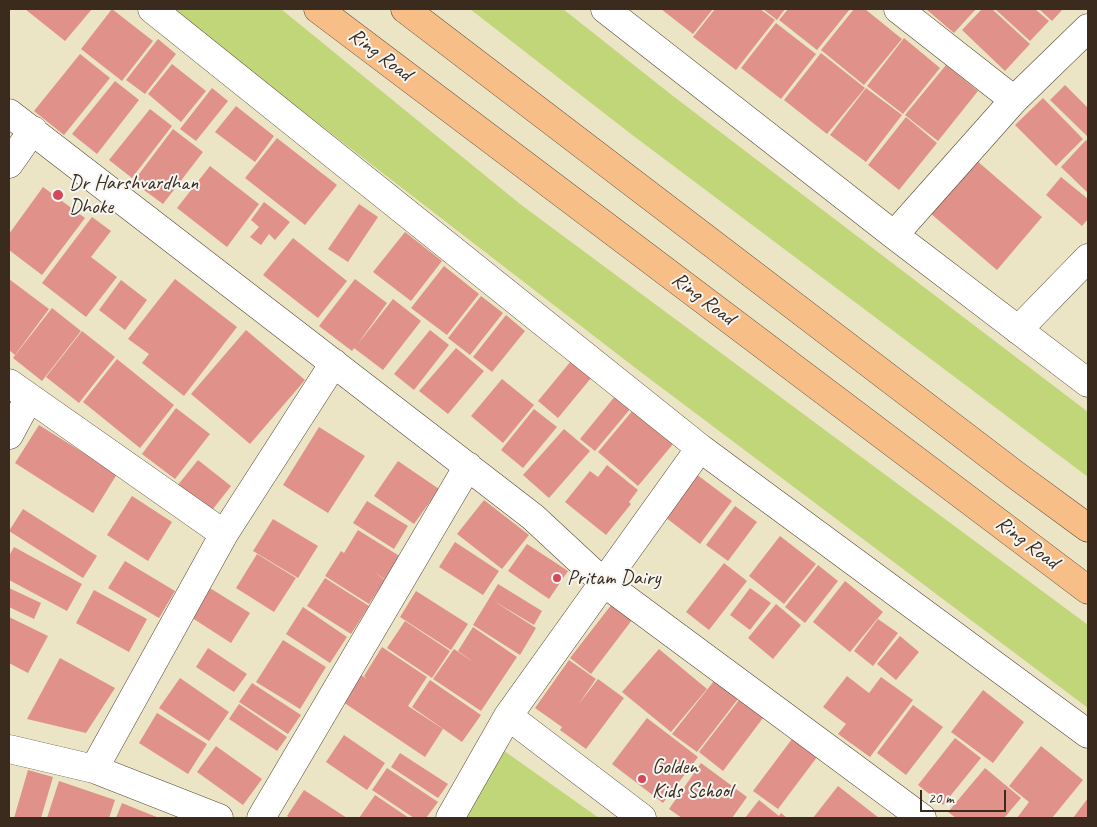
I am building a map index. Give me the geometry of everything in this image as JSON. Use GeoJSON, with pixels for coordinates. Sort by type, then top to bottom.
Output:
{"type":"FeatureCollection","features":[{"type":"Feature","properties":{"kind":"highway","name":"Ring Road"},"geometry":{"type":"LineString","coordinates":[[318,9],[1088,590]]}},
{"type":"Feature","properties":{"kind":"highway"},"geometry":{"type":"LineString","coordinates":[[405,9],[1088,528]]}},
{"type":"Feature","properties":{"kind":"street"},"geometry":{"type":"LineString","coordinates":[[152,9],[700,448],[1088,734]]}},
{"type":"Feature","properties":{"kind":"street"},"geometry":{"type":"LineString","coordinates":[[605,9],[894,235],[1088,383]]}},
{"type":"Feature","properties":{"kind":"street"},"geometry":{"type":"LineString","coordinates":[[898,9],[1014,100]]}},
{"type":"Feature","properties":{"kind":"street"},"geometry":{"type":"LineString","coordinates":[[894,235],[1014,100],[1088,28]]}},
{"type":"Feature","properties":{"kind":"street"},"geometry":{"type":"LineString","coordinates":[[9,112],[534,517],[603,582],[922,818]]}},
{"type":"Feature","properties":{"kind":"street"},"geometry":{"type":"LineString","coordinates":[[9,164],[33,130]]}},
{"type":"Feature","properties":{"kind":"street"},"geometry":{"type":"LineString","coordinates":[[1018,330],[1088,258]]}},
{"type":"Feature","properties":{"kind":"street"},"geometry":{"type":"LineString","coordinates":[[94,769],[224,534],[334,363]]}},
{"type":"Feature","properties":{"kind":"street"},"geometry":{"type":"LineString","coordinates":[[9,436],[19,390],[224,534]]}},
{"type":"Feature","properties":{"kind":"street"},"geometry":{"type":"LineString","coordinates":[[450,818],[508,716],[700,448]]}},
{"type":"Feature","properties":{"kind":"street"},"geometry":{"type":"LineString","coordinates":[[261,818],[468,466]]}},
{"type":"Feature","properties":{"kind":"street"},"geometry":{"type":"LineString","coordinates":[[508,716],[642,818]]}},
{"type":"Feature","properties":{"kind":"street"},"geometry":{"type":"LineString","coordinates":[[9,749],[94,769],[219,818]]}},
{"type":"Feature","properties":{"kind":"green space"},"geometry":{"type":"Polygon","coordinates":[[[170,9],[281,9],[520,204],[1088,625],[1088,708],[638,370],[170,9]]]}},
{"type":"Feature","properties":{"kind":"green space"},"geometry":{"type":"Polygon","coordinates":[[[470,9],[563,9],[673,96],[1088,412],[1088,477],[631,134],[470,9]]]}},
{"type":"Feature","properties":{"kind":"green space"},"geometry":{"type":"Polygon","coordinates":[[[500,748],[599,818],[458,818],[500,748]]]}},
{"type":"Feature","properties":{"kind":"building"},"geometry":{"type":"Polygon","coordinates":[[[25,9],[92,9],[65,41],[25,9]]]}},
{"type":"Feature","properties":{"kind":"building"},"geometry":{"type":"Polygon","coordinates":[[[112,9],[153,41],[122,81],[81,49],[112,9]]]}},
{"type":"Feature","properties":{"kind":"building"},"geometry":{"type":"Polygon","coordinates":[[[661,9],[713,9],[693,34],[661,9]]]}},
{"type":"Feature","properties":{"kind":"building"},"geometry":{"type":"Polygon","coordinates":[[[715,9],[760,9],[775,20],[736,70],[693,37],[715,9]]]}},
{"type":"Feature","properties":{"kind":"building"},"geometry":{"type":"Polygon","coordinates":[[[763,9],[785,9],[777,20],[763,9]]]}},
{"type":"Feature","properties":{"kind":"building"},"geometry":{"type":"Polygon","coordinates":[[[788,9],[850,9],[817,50],[779,20],[788,9]]]}},
{"type":"Feature","properties":{"kind":"building"},"geometry":{"type":"Polygon","coordinates":[[[854,9],[865,9],[902,39],[864,85],[821,50],[854,9]]]}},
{"type":"Feature","properties":{"kind":"building"},"geometry":{"type":"Polygon","coordinates":[[[926,9],[976,9],[954,33],[926,9]]]}},
{"type":"Feature","properties":{"kind":"building"},"geometry":{"type":"Polygon","coordinates":[[[982,9],[992,9],[1030,44],[1005,71],[962,30],[982,9]]]}},
{"type":"Feature","properties":{"kind":"building"},"geometry":{"type":"Polygon","coordinates":[[[995,9],[1035,9],[1049,21],[1030,41],[995,9]]]}},
{"type":"Feature","properties":{"kind":"building"},"geometry":{"type":"Polygon","coordinates":[[[1039,9],[1063,9],[1052,21],[1039,9]]]}},
{"type":"Feature","properties":{"kind":"building"},"geometry":{"type":"Polygon","coordinates":[[[776,23],[816,54],[781,99],[741,68],[776,23]]]}},
{"type":"Feature","properties":{"kind":"building"},"geometry":{"type":"Polygon","coordinates":[[[904,38],[940,68],[903,114],[867,86],[904,38]]]}},
{"type":"Feature","properties":{"kind":"building"},"geometry":{"type":"Polygon","coordinates":[[[158,39],[176,54],[145,94],[126,80],[158,39]]]}},
{"type":"Feature","properties":{"kind":"building"},"geometry":{"type":"Polygon","coordinates":[[[821,53],[865,88],[827,134],[784,100],[821,53]]]}},
{"type":"Feature","properties":{"kind":"building"},"geometry":{"type":"Polygon","coordinates":[[[80,54],[110,78],[64,135],[34,111],[80,54]]]}},
{"type":"Feature","properties":{"kind":"building"},"geometry":{"type":"Polygon","coordinates":[[[172,64],[206,91],[181,122],[148,94],[172,64]]]}},
{"type":"Feature","properties":{"kind":"building"},"geometry":{"type":"Polygon","coordinates":[[[946,65],[978,91],[938,141],[905,115],[946,65]]]}},
{"type":"Feature","properties":{"kind":"building"},"geometry":{"type":"Polygon","coordinates":[[[115,81],[139,100],[97,154],[72,134],[115,81]]]}},
{"type":"Feature","properties":{"kind":"building"},"geometry":{"type":"Polygon","coordinates":[[[1065,85],[1088,108],[1088,137],[1050,100],[1065,85]]]}},
{"type":"Feature","properties":{"kind":"building"},"geometry":{"type":"Polygon","coordinates":[[[212,88],[228,101],[196,141],[180,129],[212,88]]]}},
{"type":"Feature","properties":{"kind":"building"},"geometry":{"type":"Polygon","coordinates":[[[866,88],[902,115],[866,162],[830,135],[866,88]]]}},
{"type":"Feature","properties":{"kind":"building"},"geometry":{"type":"Polygon","coordinates":[[[1043,98],[1083,139],[1056,166],[1015,125],[1043,98]]]}},
{"type":"Feature","properties":{"kind":"building"},"geometry":{"type":"Polygon","coordinates":[[[236,106],[274,136],[255,162],[215,132],[236,106]]]}},
{"type":"Feature","properties":{"kind":"building"},"geometry":{"type":"Polygon","coordinates":[[[150,109],[172,126],[132,178],[109,160],[150,109]]]}},
{"type":"Feature","properties":{"kind":"building"},"geometry":{"type":"Polygon","coordinates":[[[906,117],[937,143],[899,190],[868,165],[906,117]]]}},
{"type":"Feature","properties":{"kind":"building"},"geometry":{"type":"Polygon","coordinates":[[[173,129],[203,152],[163,204],[133,182],[173,129]]]}},
{"type":"Feature","properties":{"kind":"building"},"geometry":{"type":"Polygon","coordinates":[[[277,138],[337,185],[305,225],[245,178],[277,138]]]}},
{"type":"Feature","properties":{"kind":"building"},"geometry":{"type":"Polygon","coordinates":[[[1086,140],[1088,142],[1088,193],[1061,167],[1086,140]]]}},
{"type":"Feature","properties":{"kind":"building"},"geometry":{"type":"Polygon","coordinates":[[[976,160],[1042,217],[997,270],[930,213],[976,160]]]}},
{"type":"Feature","properties":{"kind":"building"},"geometry":{"type":"Polygon","coordinates":[[[210,166],[259,204],[227,247],[177,208],[210,166]]]}},
{"type":"Feature","properties":{"kind":"building"},"geometry":{"type":"Polygon","coordinates":[[[1061,177],[1088,199],[1088,219],[1082,226],[1046,195],[1061,177]]]}},
{"type":"Feature","properties":{"kind":"building"},"geometry":{"type":"Polygon","coordinates":[[[43,187],[85,218],[42,275],[9,250],[9,234],[43,187]]]}},
{"type":"Feature","properties":{"kind":"building"},"geometry":{"type":"Polygon","coordinates":[[[264,202],[290,222],[275,240],[269,234],[261,245],[250,237],[259,227],[251,220],[264,202]]]}},
{"type":"Feature","properties":{"kind":"building"},"geometry":{"type":"Polygon","coordinates":[[[359,204],[378,217],[348,262],[328,249],[359,204]]]}},
{"type":"Feature","properties":{"kind":"building"},"geometry":{"type":"Polygon","coordinates":[[[92,217],[111,231],[91,257],[117,277],[86,317],[42,283],[92,217]]]}},
{"type":"Feature","properties":{"kind":"building"},"geometry":{"type":"Polygon","coordinates":[[[405,232],[442,261],[411,301],[373,272],[405,232]]]}},
{"type":"Feature","properties":{"kind":"building"},"geometry":{"type":"Polygon","coordinates":[[[293,238],[347,281],[318,318],[263,275],[293,238]]]}},
{"type":"Feature","properties":{"kind":"building"},"geometry":{"type":"Polygon","coordinates":[[[444,266],[479,294],[447,335],[411,308],[444,266]]]}},
{"type":"Feature","properties":{"kind":"building"},"geometry":{"type":"Polygon","coordinates":[[[9,279],[49,309],[15,355],[9,350],[9,279]]]}},
{"type":"Feature","properties":{"kind":"building"},"geometry":{"type":"Polygon","coordinates":[[[175,279],[237,327],[184,396],[142,363],[149,354],[128,339],[175,279]]]}},
{"type":"Feature","properties":{"kind":"building"},"geometry":{"type":"Polygon","coordinates":[[[355,279],[387,303],[357,345],[393,299],[421,321],[383,370],[354,348],[352,351],[319,326],[355,279]]]}},
{"type":"Feature","properties":{"kind":"building"},"geometry":{"type":"Polygon","coordinates":[[[121,280],[147,300],[125,330],[99,310],[121,280]]]}},
{"type":"Feature","properties":{"kind":"building"},"geometry":{"type":"Polygon","coordinates":[[[481,296],[503,313],[470,355],[448,338],[481,296]]]}},
{"type":"Feature","properties":{"kind":"building"},"geometry":{"type":"Polygon","coordinates":[[[52,308],[81,331],[42,381],[13,358],[52,308]]]}},
{"type":"Feature","properties":{"kind":"building"},"geometry":{"type":"Polygon","coordinates":[[[506,315],[525,331],[492,372],[473,357],[506,315]]]}},
{"type":"Feature","properties":{"kind":"building"},"geometry":{"type":"Polygon","coordinates":[[[246,330],[305,380],[250,444],[191,394],[246,330]]]}},
{"type":"Feature","properties":{"kind":"building"},"geometry":{"type":"Polygon","coordinates":[[[430,330],[449,345],[414,390],[394,374],[430,330]]]}},
{"type":"Feature","properties":{"kind":"building"},"geometry":{"type":"Polygon","coordinates":[[[82,331],[115,357],[79,403],[46,377],[82,331]]]}},
{"type":"Feature","properties":{"kind":"building"},"geometry":{"type":"Polygon","coordinates":[[[456,348],[484,371],[448,414],[419,391],[456,348]]]}},
{"type":"Feature","properties":{"kind":"building"},"geometry":{"type":"Polygon","coordinates":[[[117,359],[174,405],[140,448],[83,402],[117,359]]]}},
{"type":"Feature","properties":{"kind":"building"},"geometry":{"type":"Polygon","coordinates":[[[571,361],[591,378],[558,418],[538,401],[571,361]]]}},
{"type":"Feature","properties":{"kind":"building"},"geometry":{"type":"Polygon","coordinates":[[[502,379],[534,405],[503,443],[471,416],[502,379]]]}},
{"type":"Feature","properties":{"kind":"building"},"geometry":{"type":"Polygon","coordinates":[[[616,395],[631,408],[595,451],[580,439],[616,395]]]}},
{"type":"Feature","properties":{"kind":"building"},"geometry":{"type":"Polygon","coordinates":[[[176,408],[210,434],[175,479],[142,454],[176,408]]]}},
{"type":"Feature","properties":{"kind":"building"},"geometry":{"type":"Polygon","coordinates":[[[534,409],[557,427],[523,468],[501,450],[534,409]]]}},
{"type":"Feature","properties":{"kind":"building"},"geometry":{"type":"Polygon","coordinates":[[[633,410],[673,444],[638,486],[598,452],[633,410]]]}},
{"type":"Feature","properties":{"kind":"building"},"geometry":{"type":"Polygon","coordinates":[[[39,425],[117,474],[93,513],[15,463],[39,425]]]}},
{"type":"Feature","properties":{"kind":"building"},"geometry":{"type":"Polygon","coordinates":[[[319,427],[365,456],[328,513],[283,485],[319,427]]]}},
{"type":"Feature","properties":{"kind":"building"},"geometry":{"type":"Polygon","coordinates":[[[564,429],[590,451],[549,498],[523,475],[564,429]]]}},
{"type":"Feature","properties":{"kind":"building"},"geometry":{"type":"Polygon","coordinates":[[[198,460],[231,486],[206,518],[173,491],[198,460]]]}},
{"type":"Feature","properties":{"kind":"building"},"geometry":{"type":"Polygon","coordinates":[[[398,461],[439,489],[414,524],[374,496],[398,461]]]}},
{"type":"Feature","properties":{"kind":"building"},"geometry":{"type":"Polygon","coordinates":[[[607,465],[638,490],[629,502],[631,504],[606,535],[565,502],[590,471],[598,477],[607,465]]]}},
{"type":"Feature","properties":{"kind":"building"},"geometry":{"type":"Polygon","coordinates":[[[696,474],[732,501],[700,544],[665,517],[696,474]]]}},
{"type":"Feature","properties":{"kind":"building"},"geometry":{"type":"Polygon","coordinates":[[[132,496],[172,522],[148,561],[107,535],[132,496]]]}},
{"type":"Feature","properties":{"kind":"building"},"geometry":{"type":"Polygon","coordinates":[[[484,500],[529,535],[502,569],[457,534],[484,500]]]}},
{"type":"Feature","properties":{"kind":"building"},"geometry":{"type":"Polygon","coordinates":[[[367,501],[408,526],[394,549],[353,523],[367,501]]]}},
{"type":"Feature","properties":{"kind":"building"},"geometry":{"type":"Polygon","coordinates":[[[735,506],[757,522],[728,561],[706,545],[735,506]]]}},
{"type":"Feature","properties":{"kind":"building"},"geometry":{"type":"Polygon","coordinates":[[[23,509],[97,556],[83,578],[9,531],[23,509]]]}},
{"type":"Feature","properties":{"kind":"building"},"geometry":{"type":"Polygon","coordinates":[[[273,519],[318,546],[298,578],[253,551],[273,519]]]}},
{"type":"Feature","properties":{"kind":"building"},"geometry":{"type":"Polygon","coordinates":[[[358,530],[401,557],[386,580],[374,572],[385,580],[369,604],[325,576],[341,551],[344,553],[358,530]]]}},
{"type":"Feature","properties":{"kind":"building"},"geometry":{"type":"Polygon","coordinates":[[[780,536],[816,564],[784,604],[749,576],[780,536]]]}},
{"type":"Feature","properties":{"kind":"building"},"geometry":{"type":"Polygon","coordinates":[[[455,542],[499,571],[483,595],[439,567],[455,542]]]}},
{"type":"Feature","properties":{"kind":"building"},"geometry":{"type":"Polygon","coordinates":[[[527,544],[568,571],[549,599],[508,571],[527,544]]]}},
{"type":"Feature","properties":{"kind":"building"},"geometry":{"type":"Polygon","coordinates":[[[14,547],[82,584],[67,611],[9,580],[9,556],[14,547]]]}},
{"type":"Feature","properties":{"kind":"building"},"geometry":{"type":"Polygon","coordinates":[[[257,554],[296,578],[274,612],[236,588],[257,554]]]}},
{"type":"Feature","properties":{"kind":"building"},"geometry":{"type":"Polygon","coordinates":[[[125,561],[175,591],[159,618],[108,588],[125,561]]]}},
{"type":"Feature","properties":{"kind":"building"},"geometry":{"type":"Polygon","coordinates":[[[724,563],[747,581],[709,630],[686,612],[724,563]]]}},
{"type":"Feature","properties":{"kind":"building"},"geometry":{"type":"Polygon","coordinates":[[[818,565],[838,581],[805,623],[785,607],[818,565]]]}},
{"type":"Feature","properties":{"kind":"building"},"geometry":{"type":"Polygon","coordinates":[[[325,578],[369,606],[351,634],[307,606],[325,578]]]}},
{"type":"Feature","properties":{"kind":"building"},"geometry":{"type":"Polygon","coordinates":[[[845,581],[883,612],[850,652],[813,622],[845,581]]]}},
{"type":"Feature","properties":{"kind":"building"},"geometry":{"type":"Polygon","coordinates":[[[498,584],[542,611],[534,625],[492,600],[536,628],[520,655],[473,625],[498,584]]]}},
{"type":"Feature","properties":{"kind":"building"},"geometry":{"type":"Polygon","coordinates":[[[205,585],[250,613],[231,643],[186,614],[205,585]]]}},
{"type":"Feature","properties":{"kind":"building"},"geometry":{"type":"Polygon","coordinates":[[[9,588],[41,603],[34,619],[9,607],[9,588]]]}},
{"type":"Feature","properties":{"kind":"building"},"geometry":{"type":"Polygon","coordinates":[[[750,588],[771,603],[750,630],[730,615],[750,588]]]}},
{"type":"Feature","properties":{"kind":"building"},"geometry":{"type":"Polygon","coordinates":[[[94,590],[147,619],[129,652],[76,623],[94,590]]]}},
{"type":"Feature","properties":{"kind":"building"},"geometry":{"type":"Polygon","coordinates":[[[416,591],[468,624],[451,650],[400,617],[416,591]]]}},
{"type":"Feature","properties":{"kind":"building"},"geometry":{"type":"Polygon","coordinates":[[[612,604],[632,620],[591,674],[570,658],[612,604]]]}},
{"type":"Feature","properties":{"kind":"building"},"geometry":{"type":"Polygon","coordinates":[[[776,604],[801,625],[773,659],[748,638],[776,604]]]}},
{"type":"Feature","properties":{"kind":"building"},"geometry":{"type":"Polygon","coordinates":[[[303,607],[347,637],[330,663],[286,634],[303,607]]]}},
{"type":"Feature","properties":{"kind":"building"},"geometry":{"type":"Polygon","coordinates":[[[9,617],[48,636],[28,673],[9,663],[9,617]]]}},
{"type":"Feature","properties":{"kind":"building"},"geometry":{"type":"Polygon","coordinates":[[[878,619],[898,633],[873,666],[854,651],[878,619]]]}},
{"type":"Feature","properties":{"kind":"building"},"geometry":{"type":"Polygon","coordinates":[[[405,621],[450,651],[432,678],[387,648],[405,621]]]}},
{"type":"Feature","properties":{"kind":"building"},"geometry":{"type":"Polygon","coordinates":[[[473,627],[517,657],[481,711],[433,679],[454,649],[476,664],[458,651],[473,627]]]}},
{"type":"Feature","properties":{"kind":"building"},"geometry":{"type":"Polygon","coordinates":[[[900,636],[919,652],[896,680],[877,664],[900,636]]]}},
{"type":"Feature","properties":{"kind":"building"},"geometry":{"type":"Polygon","coordinates":[[[283,640],[326,667],[300,709],[256,682],[283,640]]]}},
{"type":"Feature","properties":{"kind":"building"},"geometry":{"type":"Polygon","coordinates":[[[382,647],[427,677],[408,706],[443,729],[425,757],[343,702],[361,675],[367,679],[364,676],[382,647]]]}},
{"type":"Feature","properties":{"kind":"building"},"geometry":{"type":"Polygon","coordinates":[[[208,648],[247,674],[234,692],[196,667],[208,648]]]}},
{"type":"Feature","properties":{"kind":"building"},"geometry":{"type":"Polygon","coordinates":[[[659,649],[707,689],[671,732],[622,692],[659,649]]]}},
{"type":"Feature","properties":{"kind":"building"},"geometry":{"type":"Polygon","coordinates":[[[60,658],[115,688],[86,733],[27,719],[60,658]]]}},
{"type":"Feature","properties":{"kind":"building"},"geometry":{"type":"Polygon","coordinates":[[[569,660],[596,679],[578,705],[598,679],[624,698],[586,749],[560,730],[562,727],[535,708],[569,660]]]}},
{"type":"Feature","properties":{"kind":"building"},"geometry":{"type":"Polygon","coordinates":[[[847,676],[869,693],[881,677],[913,700],[870,757],[838,734],[846,724],[823,707],[847,676]]]}},
{"type":"Feature","properties":{"kind":"building"},"geometry":{"type":"Polygon","coordinates":[[[180,678],[229,712],[209,741],[159,708],[180,678]]]}},
{"type":"Feature","properties":{"kind":"building"},"geometry":{"type":"Polygon","coordinates":[[[430,680],[481,715],[462,742],[412,707],[430,680]]]}},
{"type":"Feature","properties":{"kind":"building"},"geometry":{"type":"Polygon","coordinates":[[[714,681],[738,699],[697,752],[672,734],[714,681]]]}},
{"type":"Feature","properties":{"kind":"building"},"geometry":{"type":"Polygon","coordinates":[[[252,683],[301,715],[288,734],[239,702],[252,683]]]}},
{"type":"Feature","properties":{"kind":"building"},"geometry":{"type":"Polygon","coordinates":[[[983,690],[1024,722],[993,763],[951,732],[983,690]]]}},
{"type":"Feature","properties":{"kind":"building"},"geometry":{"type":"Polygon","coordinates":[[[739,700],[763,718],[723,771],[699,752],[739,700]]]}},
{"type":"Feature","properties":{"kind":"building"},"geometry":{"type":"Polygon","coordinates":[[[239,704],[287,737],[277,751],[229,719],[239,704]]]}},
{"type":"Feature","properties":{"kind":"building"},"geometry":{"type":"Polygon","coordinates":[[[913,705],[943,727],[906,775],[877,753],[913,705]]]}},
{"type":"Feature","properties":{"kind":"building"},"geometry":{"type":"Polygon","coordinates":[[[157,713],[207,744],[188,774],[139,743],[157,713]]]}},
{"type":"Feature","properties":{"kind":"building"},"geometry":{"type":"Polygon","coordinates":[[[647,718],[698,757],[663,803],[612,764],[647,718]]]}},
{"type":"Feature","properties":{"kind":"building"},"geometry":{"type":"Polygon","coordinates":[[[344,735],[385,763],[367,790],[326,762],[344,735]]]}},
{"type":"Feature","properties":{"kind":"building"},"geometry":{"type":"Polygon","coordinates":[[[795,735],[820,753],[778,809],[753,791],[795,735]]]}},
{"type":"Feature","properties":{"kind":"building"},"geometry":{"type":"Polygon","coordinates":[[[955,738],[981,758],[943,805],[918,785],[955,738]]]}},
{"type":"Feature","properties":{"kind":"building"},"geometry":{"type":"Polygon","coordinates":[[[216,746],[262,779],[243,805],[197,772],[216,746]]]}},
{"type":"Feature","properties":{"kind":"building"},"geometry":{"type":"Polygon","coordinates":[[[1041,746],[1083,780],[1052,818],[1017,818],[1029,802],[1009,786],[1041,746]]]}},
{"type":"Feature","properties":{"kind":"building"},"geometry":{"type":"Polygon","coordinates":[[[400,753],[448,784],[438,798],[391,767],[400,753]]]}},
{"type":"Feature","properties":{"kind":"building"},"geometry":{"type":"Polygon","coordinates":[[[701,763],[747,797],[732,818],[682,818],[669,809],[701,763]]]}},
{"type":"Feature","properties":{"kind":"building"},"geometry":{"type":"Polygon","coordinates":[[[387,768],[438,802],[426,818],[414,818],[372,790],[387,768]]]}},
{"type":"Feature","properties":{"kind":"building"},"geometry":{"type":"Polygon","coordinates":[[[985,768],[1021,798],[1004,818],[956,818],[948,812],[985,768]]]}},
{"type":"Feature","properties":{"kind":"building"},"geometry":{"type":"Polygon","coordinates":[[[28,770],[53,777],[41,818],[14,818],[28,770]]]}},
{"type":"Feature","properties":{"kind":"building"},"geometry":{"type":"Polygon","coordinates":[[[59,781],[115,800],[109,818],[47,818],[59,781]]]}},
{"type":"Feature","properties":{"kind":"building"},"geometry":{"type":"Polygon","coordinates":[[[838,786],[879,818],[813,818],[838,786]]]}},
{"type":"Feature","properties":{"kind":"building"},"geometry":{"type":"Polygon","coordinates":[[[304,790],[347,818],[290,818],[287,816],[304,790]]]}},
{"type":"Feature","properties":{"kind":"building"},"geometry":{"type":"Polygon","coordinates":[[[375,795],[409,818],[359,818],[375,795]]]}},
{"type":"Feature","properties":{"kind":"building"},"geometry":{"type":"Polygon","coordinates":[[[1088,798],[1088,818],[1073,818],[1088,798]]]}},
{"type":"Feature","properties":{"kind":"building"},"geometry":{"type":"Polygon","coordinates":[[[759,800],[779,816],[781,813],[787,818],[745,818],[759,800]]]}},
{"type":"Feature","properties":{"kind":"building"},"geometry":{"type":"Polygon","coordinates":[[[122,803],[159,818],[116,818],[122,803]]]}},
{"type":"Feature","properties":{"kind":"place","name":"Dr Harshvardhan Dhoke"},"geometry":{"type":"Point","coordinates":[58,195]}},
{"type":"Feature","properties":{"kind":"place","name":"Pritam Dairy"},"geometry":{"type":"Point","coordinates":[557,578]}},
{"type":"Feature","properties":{"kind":"place","name":"Golden Kids School"},"geometry":{"type":"Point","coordinates":[642,779]}}]}
